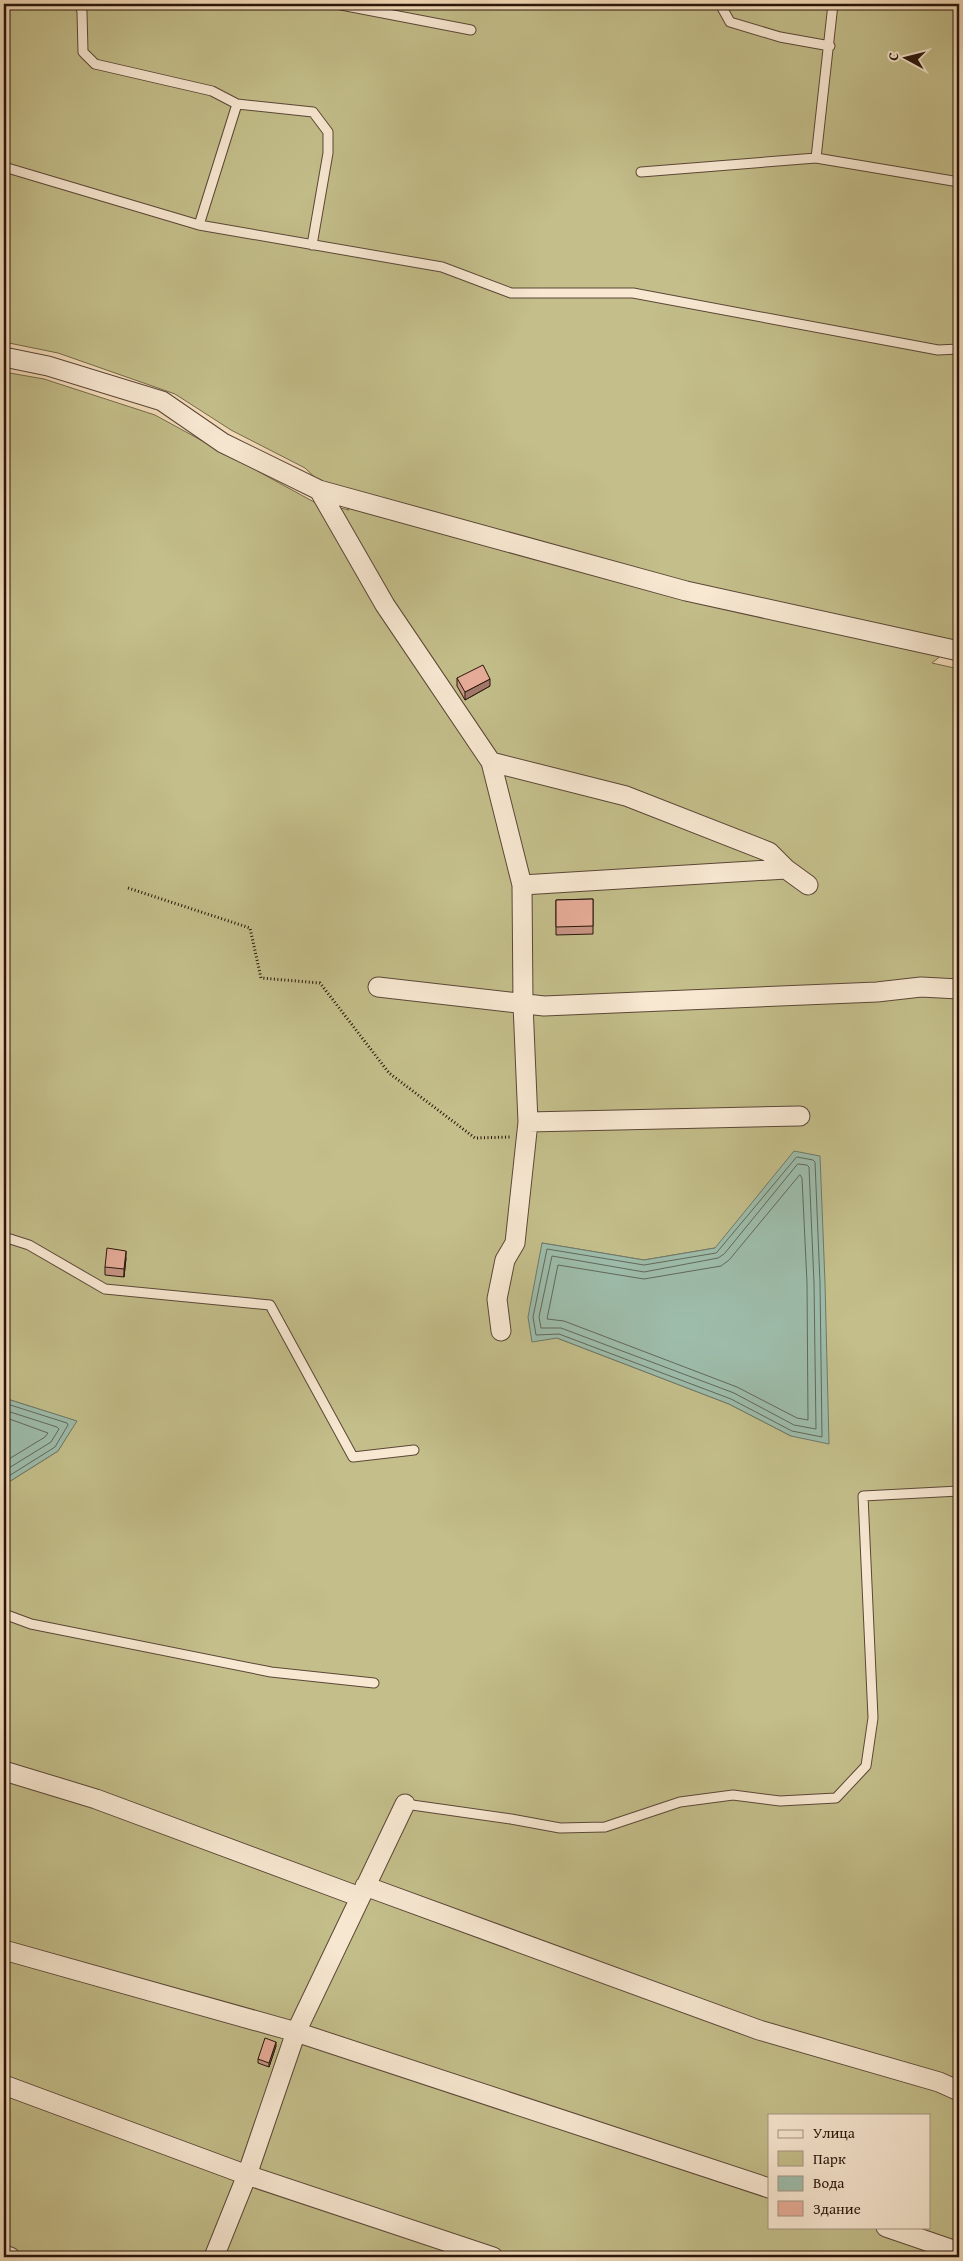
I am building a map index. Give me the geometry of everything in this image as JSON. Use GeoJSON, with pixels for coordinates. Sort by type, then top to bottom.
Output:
{"type":"FeatureCollection","features":[{"type":"Feature","properties":{"kind":"street"},"geometry":{"type":"LineString","coordinates":[[4,357],[48,366],[162,401],[223,443],[319,490],[686,592],[959,651]]}},
{"type":"Feature","properties":{"kind":"street"},"geometry":{"type":"LineString","coordinates":[[319,490],[385,605],[491,762],[522,885],[523,1004],[528,1129],[515,1243],[505,1260],[497,1299],[502,1331]]}},
{"type":"Feature","properties":{"kind":"street"},"geometry":{"type":"LineString","coordinates":[[491,762],[626,796],[769,852],[786,869],[808,885]]}},
{"type":"Feature","properties":{"kind":"street"},"geometry":{"type":"LineString","coordinates":[[522,885],[786,869]]}},
{"type":"Feature","properties":{"kind":"street"},"geometry":{"type":"LineString","coordinates":[[378,987],[544,1006],[867,992],[920,987],[959,989]]}},
{"type":"Feature","properties":{"kind":"street"},"geometry":{"type":"LineString","coordinates":[[528,1129],[800,1116]]}},
{"type":"Feature","properties":{"kind":"street"},"geometry":{"type":"LineString","coordinates":[[4,1770],[96,1800],[759,2030],[939,2082],[959,2091]]}},
{"type":"Feature","properties":{"kind":"street"},"geometry":{"type":"LineString","coordinates":[[214,2257],[247,2175],[296,2032],[405,1804]]}},
{"type":"Feature","properties":{"kind":"street"},"geometry":{"type":"LineString","coordinates":[[4,1950],[296,2032],[768,2188]]}},
{"type":"Feature","properties":{"kind":"street"},"geometry":{"type":"LineString","coordinates":[[4,2085],[247,2175],[493,2257]]}},
{"type":"Feature","properties":{"kind":"street"},"geometry":{"type":"LineString","coordinates":[[889,2228],[959,2252]]}},
{"type":"Feature","properties":{"kind":"street"},"geometry":{"type":"LineString","coordinates":[[4,2255],[10,2257]]}},
{"type":"Feature","properties":{"kind":"lane"},"geometry":{"type":"LineString","coordinates":[[80,4],[83,52],[95,64],[212,91],[237,104],[313,112],[328,132],[328,153],[312,245]]}},
{"type":"Feature","properties":{"kind":"lane"},"geometry":{"type":"LineString","coordinates":[[336,4],[471,30]]}},
{"type":"Feature","properties":{"kind":"lane"},"geometry":{"type":"LineString","coordinates":[[720,4],[730,22],[780,37],[830,46]]}},
{"type":"Feature","properties":{"kind":"lane"},"geometry":{"type":"LineString","coordinates":[[816,158],[830,46],[833,4]]}},
{"type":"Feature","properties":{"kind":"lane"},"geometry":{"type":"LineString","coordinates":[[199,225],[237,104]]}},
{"type":"Feature","properties":{"kind":"lane"},"geometry":{"type":"LineString","coordinates":[[641,172],[816,158],[959,182]]}},
{"type":"Feature","properties":{"kind":"lane"},"geometry":{"type":"LineString","coordinates":[[4,167],[199,225],[442,267],[511,293],[633,292],[938,350],[959,349]]}},
{"type":"Feature","properties":{"kind":"lane"},"geometry":{"type":"LineString","coordinates":[[4,1238],[29,1245],[105,1289],[270,1305],[353,1457],[414,1450]]}},
{"type":"Feature","properties":{"kind":"lane"},"geometry":{"type":"LineString","coordinates":[[405,1804],[510,1818],[560,1828],[606,1828],[680,1802],[733,1795],[780,1801],[836,1798],[866,1766],[873,1718],[863,1496],[959,1491]]}},
{"type":"Feature","properties":{"kind":"lane"},"geometry":{"type":"LineString","coordinates":[[4,1614],[31,1624],[271,1672],[374,1683]]}},
{"type":"Feature","properties":{"kind":"path"},"geometry":{"type":"LineString","coordinates":[[128,888],[250,928],[262,978],[320,983],[389,1073],[475,1138],[528,1129]]}},
{"type":"Feature","properties":{"kind":"green space"},"geometry":{"type":"Polygon","coordinates":[[[4,4],[959,4],[959,641],[932,663],[959,669],[959,2257],[4,2257],[4,1485],[58,1451],[76,1421],[4,1398],[4,372],[44,379],[155,415],[314,502],[349,510],[305,468],[231,430],[175,394],[58,353],[4,342],[4,4]],[[542,1243],[557,1338],[729,1404],[791,1436],[715,1248],[644,1260],[542,1243]]]}},
{"type":"Feature","properties":{"kind":"water"},"geometry":{"type":"Polygon","coordinates":[[[794,1151],[820,1156],[829,1444],[791,1436],[729,1404],[557,1338],[532,1342],[528,1317],[542,1243],[644,1260],[715,1248],[794,1151]]]}},
{"type":"Feature","properties":{"kind":"water"},"geometry":{"type":"Polygon","coordinates":[[[4,1398],[77,1421],[58,1451],[4,1485],[4,1398]]]}},
{"type":"Feature","properties":{"kind":"building"},"geometry":{"type":"Polygon","coordinates":[[[483,665],[490,679],[465,692],[457,678],[483,665]]]}},
{"type":"Feature","properties":{"kind":"building"},"geometry":{"type":"Polygon","coordinates":[[[593,899],[593,926],[556,927],[556,900],[593,899]]]}},
{"type":"Feature","properties":{"kind":"building"},"geometry":{"type":"Polygon","coordinates":[[[107,1248],[126,1251],[124,1269],[105,1267],[107,1248]]]}},
{"type":"Feature","properties":{"kind":"building"},"geometry":{"type":"Polygon","coordinates":[[[265,2038],[276,2042],[269,2063],[258,2059],[265,2038]]]}}]}
